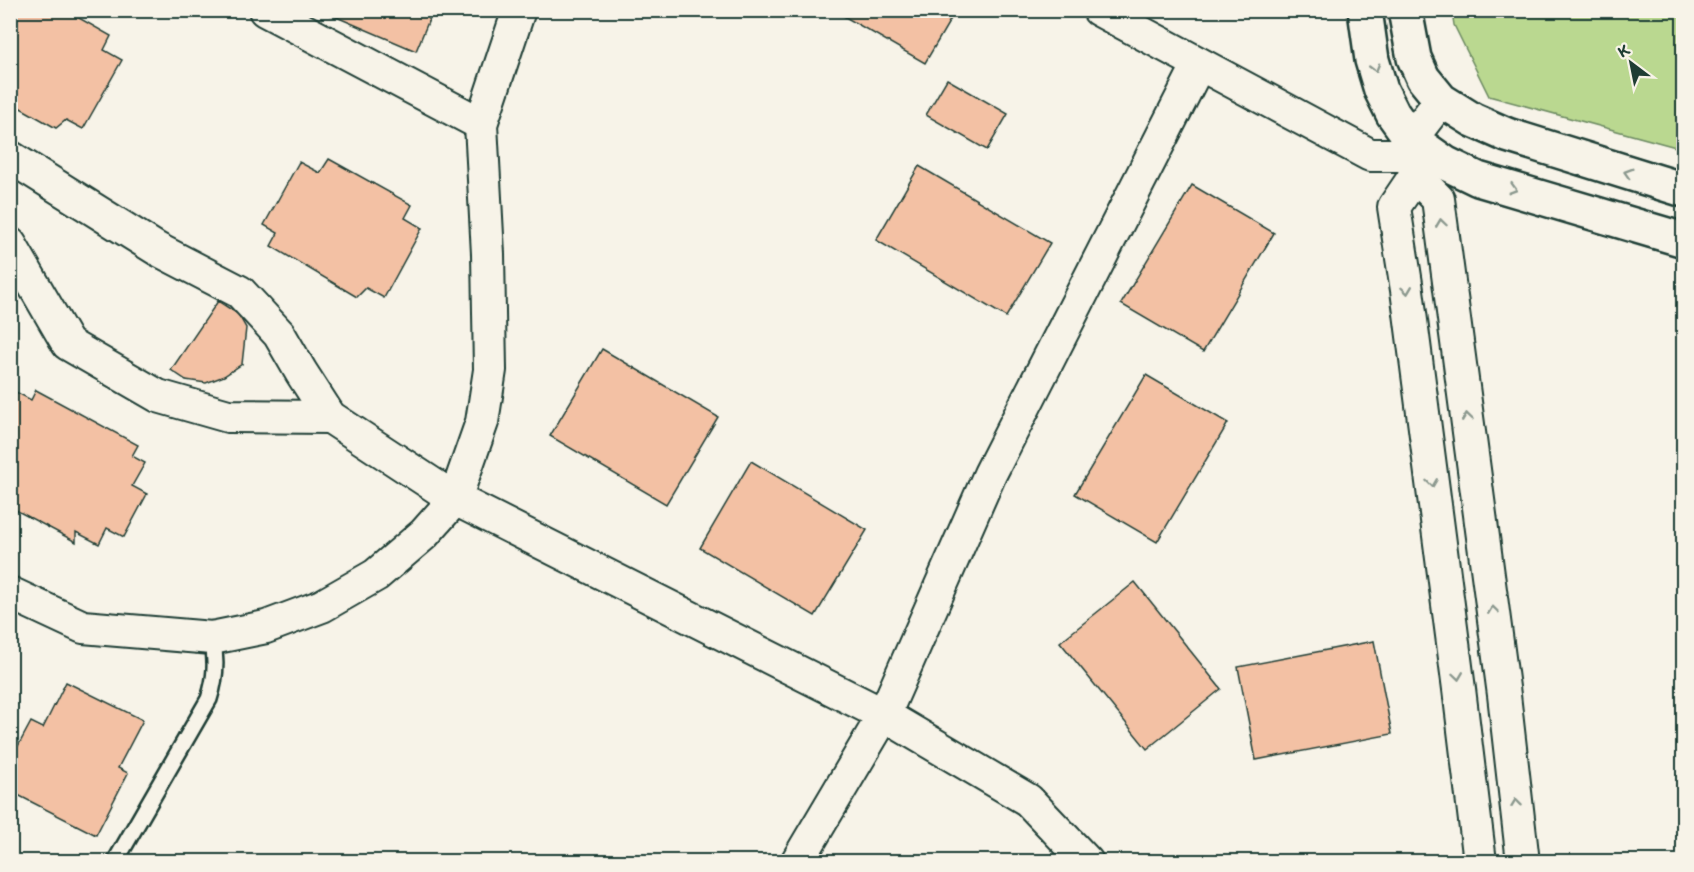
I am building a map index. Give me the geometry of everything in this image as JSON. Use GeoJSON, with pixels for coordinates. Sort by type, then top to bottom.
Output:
{"type":"FeatureCollection","features":[{"type":"Feature","properties":{"kind":"street"},"geometry":{"type":"LineString","coordinates":[[265,10],[481,123]]}},
{"type":"Feature","properties":{"kind":"street"},"geometry":{"type":"LineString","coordinates":[[10,593],[83,627],[212,638],[266,627],[322,606],[376,575],[424,534],[455,499],[482,422],[490,370],[488,254],[481,123],[519,10]]}},
{"type":"Feature","properties":{"kind":"street"},"geometry":{"type":"LineString","coordinates":[[1099,10],[1370,155],[1413,157],[1445,163],[1478,179],[1683,240]]}},
{"type":"Feature","properties":{"kind":"street"},"geometry":{"type":"LineString","coordinates":[[1365,10],[1372,60],[1381,90],[1413,157],[1438,199],[1502,683],[1523,861]]}},
{"type":"Feature","properties":{"kind":"street"},"geometry":{"type":"LineString","coordinates":[[1405,10],[1414,58],[1423,78],[1441,99],[1473,120],[1507,135],[1683,190]]}},
{"type":"Feature","properties":{"kind":"street"},"geometry":{"type":"LineString","coordinates":[[797,861],[884,715],[990,474],[1199,64]]}},
{"type":"Feature","properties":{"kind":"street"},"geometry":{"type":"LineString","coordinates":[[1441,99],[1413,157],[1394,207],[1407,290],[1480,861]]}},
{"type":"Feature","properties":{"kind":"street"},"geometry":{"type":"LineString","coordinates":[[10,157],[157,249],[240,292],[279,334],[330,417],[455,499],[884,715],[1028,800],[1087,861]]}},
{"type":"Feature","properties":{"kind":"street"},"geometry":{"type":"LineString","coordinates":[[16,269],[69,344],[158,396],[228,416],[330,417]]}},
{"type":"Feature","properties":{"kind":"lane"},"geometry":{"type":"LineString","coordinates":[[115,861],[209,699],[216,663],[212,638]]}},
{"type":"Feature","properties":{"kind":"green space"},"geometry":{"type":"Polygon","coordinates":[[[1452,11],[1683,11],[1683,149],[1489,96],[1454,25],[1452,11]]]}},
{"type":"Feature","properties":{"kind":"building"},"geometry":{"type":"Polygon","coordinates":[[[10,10],[65,10],[111,36],[104,50],[122,60],[83,129],[66,120],[56,128],[10,102],[10,10]]]}},
{"type":"Feature","properties":{"kind":"building"},"geometry":{"type":"Polygon","coordinates":[[[320,10],[433,10],[416,51],[320,10]]]}},
{"type":"Feature","properties":{"kind":"building"},"geometry":{"type":"Polygon","coordinates":[[[833,10],[956,10],[925,63],[833,10]]]}},
{"type":"Feature","properties":{"kind":"building"},"geometry":{"type":"Polygon","coordinates":[[[947,79],[1008,114],[987,150],[926,115],[947,79]]]}},
{"type":"Feature","properties":{"kind":"building"},"geometry":{"type":"Polygon","coordinates":[[[329,159],[412,205],[405,218],[422,228],[384,298],[366,288],[357,297],[271,246],[278,233],[264,225],[299,162],[320,173],[329,159]]]}},
{"type":"Feature","properties":{"kind":"building"},"geometry":{"type":"Polygon","coordinates":[[[919,166],[1050,243],[1006,317],[876,240],[919,166]]]}},
{"type":"Feature","properties":{"kind":"building"},"geometry":{"type":"Polygon","coordinates":[[[1192,185],[1274,233],[1203,352],[1121,304],[1192,185]]]}},
{"type":"Feature","properties":{"kind":"building"},"geometry":{"type":"Polygon","coordinates":[[[218,301],[238,314],[246,328],[242,364],[224,376],[206,383],[186,380],[171,370],[218,301]]]}},
{"type":"Feature","properties":{"kind":"building"},"geometry":{"type":"Polygon","coordinates":[[[602,349],[718,417],[666,504],[550,436],[602,349]]]}},
{"type":"Feature","properties":{"kind":"building"},"geometry":{"type":"Polygon","coordinates":[[[1146,375],[1228,423],[1157,542],[1075,494],[1146,375]]]}},
{"type":"Feature","properties":{"kind":"building"},"geometry":{"type":"Polygon","coordinates":[[[36,390],[138,445],[132,456],[145,463],[132,486],[147,494],[124,537],[107,528],[99,544],[76,532],[76,542],[10,507],[10,397],[14,391],[31,400],[36,390]]]}},
{"type":"Feature","properties":{"kind":"building"},"geometry":{"type":"Polygon","coordinates":[[[751,461],[867,530],[815,616],[700,548],[751,461]]]}},
{"type":"Feature","properties":{"kind":"building"},"geometry":{"type":"Polygon","coordinates":[[[1135,582],[1221,689],[1147,749],[1060,642],[1135,582]]]}},
{"type":"Feature","properties":{"kind":"building"},"geometry":{"type":"Polygon","coordinates":[[[1374,641],[1392,734],[1256,760],[1238,667],[1374,641]]]}},
{"type":"Feature","properties":{"kind":"building"},"geometry":{"type":"Polygon","coordinates":[[[66,682],[143,720],[118,768],[128,773],[96,835],[10,791],[10,761],[31,722],[43,728],[66,682]]]}}]}
